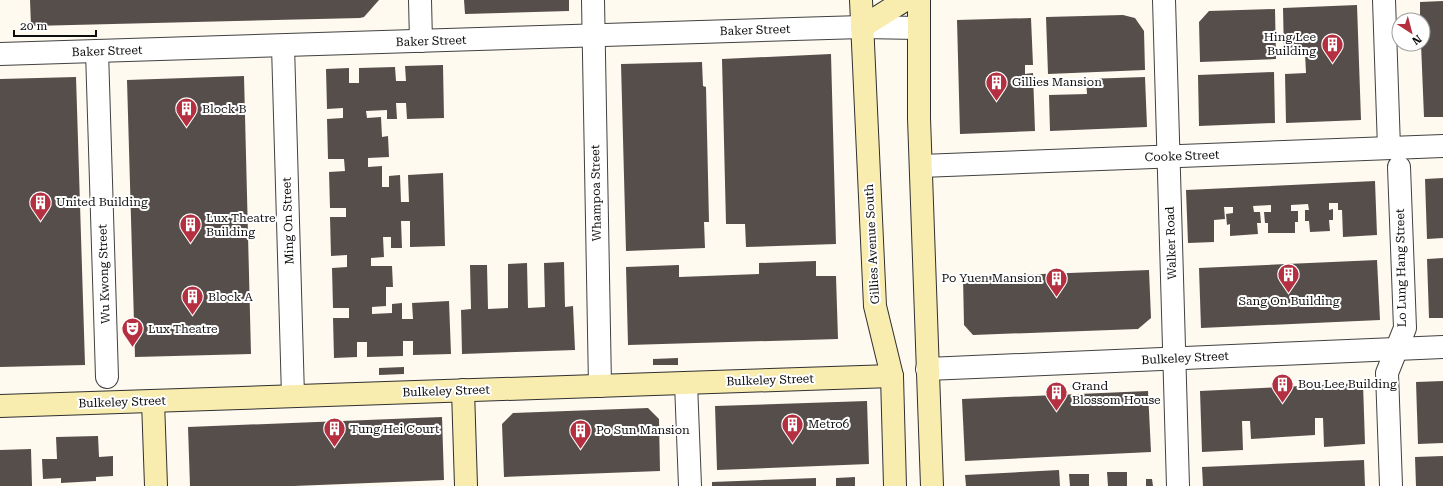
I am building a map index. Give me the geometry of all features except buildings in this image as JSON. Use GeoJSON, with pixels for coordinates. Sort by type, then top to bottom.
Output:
{"type":"FeatureCollection","features":[{"type":"Feature","properties":{"kind":"street"},"geometry":{"type":"LineString","coordinates":[[420,0],[421,41]]}},
{"type":"Feature","properties":{"kind":"street","name":"Whampoa Street"},"geometry":{"type":"LineString","coordinates":[[593,0],[600,386]]}},
{"type":"Feature","properties":{"kind":"street","name":"Gillies Avenue South"},"geometry":{"type":"LineString","coordinates":[[861,0],[875,306],[892,376],[895,486]]}},
{"type":"Feature","properties":{"kind":"street"},"geometry":{"type":"LineString","coordinates":[[862,27],[905,0]]}},
{"type":"Feature","properties":{"kind":"street"},"geometry":{"type":"LineString","coordinates":[[919,0],[921,166],[932,486]]}},
{"type":"Feature","properties":{"kind":"street","name":"Walker Road"},"geometry":{"type":"LineString","coordinates":[[1164,0],[1178,486]]}},
{"type":"Feature","properties":{"kind":"street"},"geometry":{"type":"LineString","coordinates":[[1384,0],[1389,148]]}},
{"type":"Feature","properties":{"kind":"street","name":"Baker Street"},"geometry":{"type":"LineString","coordinates":[[0,54],[862,27],[919,28]]}},
{"type":"Feature","properties":{"kind":"street","name":"Ming On Street"},"geometry":{"type":"LineString","coordinates":[[283,46],[293,396]]}},
{"type":"Feature","properties":{"kind":"street","name":"Wu Kwong Street"},"geometry":{"type":"LineString","coordinates":[[97,51],[107,377]]}},
{"type":"Feature","properties":{"kind":"street","name":"Cooke Street"},"geometry":{"type":"LineString","coordinates":[[921,166],[1443,146]]}},
{"type":"Feature","properties":{"kind":"street","name":"Lo Lung Hang Street"},"geometry":{"type":"LineString","coordinates":[[1391,486],[1387,373],[1405,328],[1399,167]]}},
{"type":"Feature","properties":{"kind":"street","name":"Bulkeley Street"},"geometry":{"type":"LineString","coordinates":[[927,369],[1443,347]]}},
{"type":"Feature","properties":{"kind":"street","name":"Bulkeley Street"},"geometry":{"type":"LineString","coordinates":[[0,406],[892,376]]}},
{"type":"Feature","properties":{"kind":"street"},"geometry":{"type":"LineString","coordinates":[[686,383],[690,486]]}},
{"type":"Feature","properties":{"kind":"street"},"geometry":{"type":"LineString","coordinates":[[463,390],[466,486]]}},
{"type":"Feature","properties":{"kind":"street"},"geometry":{"type":"LineString","coordinates":[[153,401],[156,486]]}},
{"type":"Feature","properties":{"kind":"place","name":"Hing Lee Building"},"geometry":{"type":"Point","coordinates":[1332,64]}},
{"type":"Feature","properties":{"kind":"place","name":"Gillies Mansion"},"geometry":{"type":"Point","coordinates":[997,102]}},
{"type":"Feature","properties":{"kind":"place","name":"Block B"},"geometry":{"type":"Point","coordinates":[187,128]}},
{"type":"Feature","properties":{"kind":"place","name":"United Building"},"geometry":{"type":"Point","coordinates":[40,222]}},
{"type":"Feature","properties":{"kind":"place","name":"Lux Theatre Building"},"geometry":{"type":"Point","coordinates":[190,244]}},
{"type":"Feature","properties":{"kind":"place","name":"Sang On Building"},"geometry":{"type":"Point","coordinates":[1289,294]}},
{"type":"Feature","properties":{"kind":"place","name":"Po Yuen Mansion"},"geometry":{"type":"Point","coordinates":[1057,298]}},
{"type":"Feature","properties":{"kind":"place","name":"Block A"},"geometry":{"type":"Point","coordinates":[192,316]}},
{"type":"Feature","properties":{"kind":"place","name":"Lux Theatre"},"geometry":{"type":"Point","coordinates":[133,348]}},
{"type":"Feature","properties":{"kind":"place","name":"Bou Lee Building"},"geometry":{"type":"Point","coordinates":[1282,404]}},
{"type":"Feature","properties":{"kind":"place","name":"Grand Blossom House"},"geometry":{"type":"Point","coordinates":[1056,412]}},
{"type":"Feature","properties":{"kind":"place","name":"Metro6"},"geometry":{"type":"Point","coordinates":[793,444]}},
{"type":"Feature","properties":{"kind":"place","name":"Tung Hei Court"},"geometry":{"type":"Point","coordinates":[334,448]}},
{"type":"Feature","properties":{"kind":"place","name":"Po Sun Mansion"},"geometry":{"type":"Point","coordinates":[581,450]}}]}
